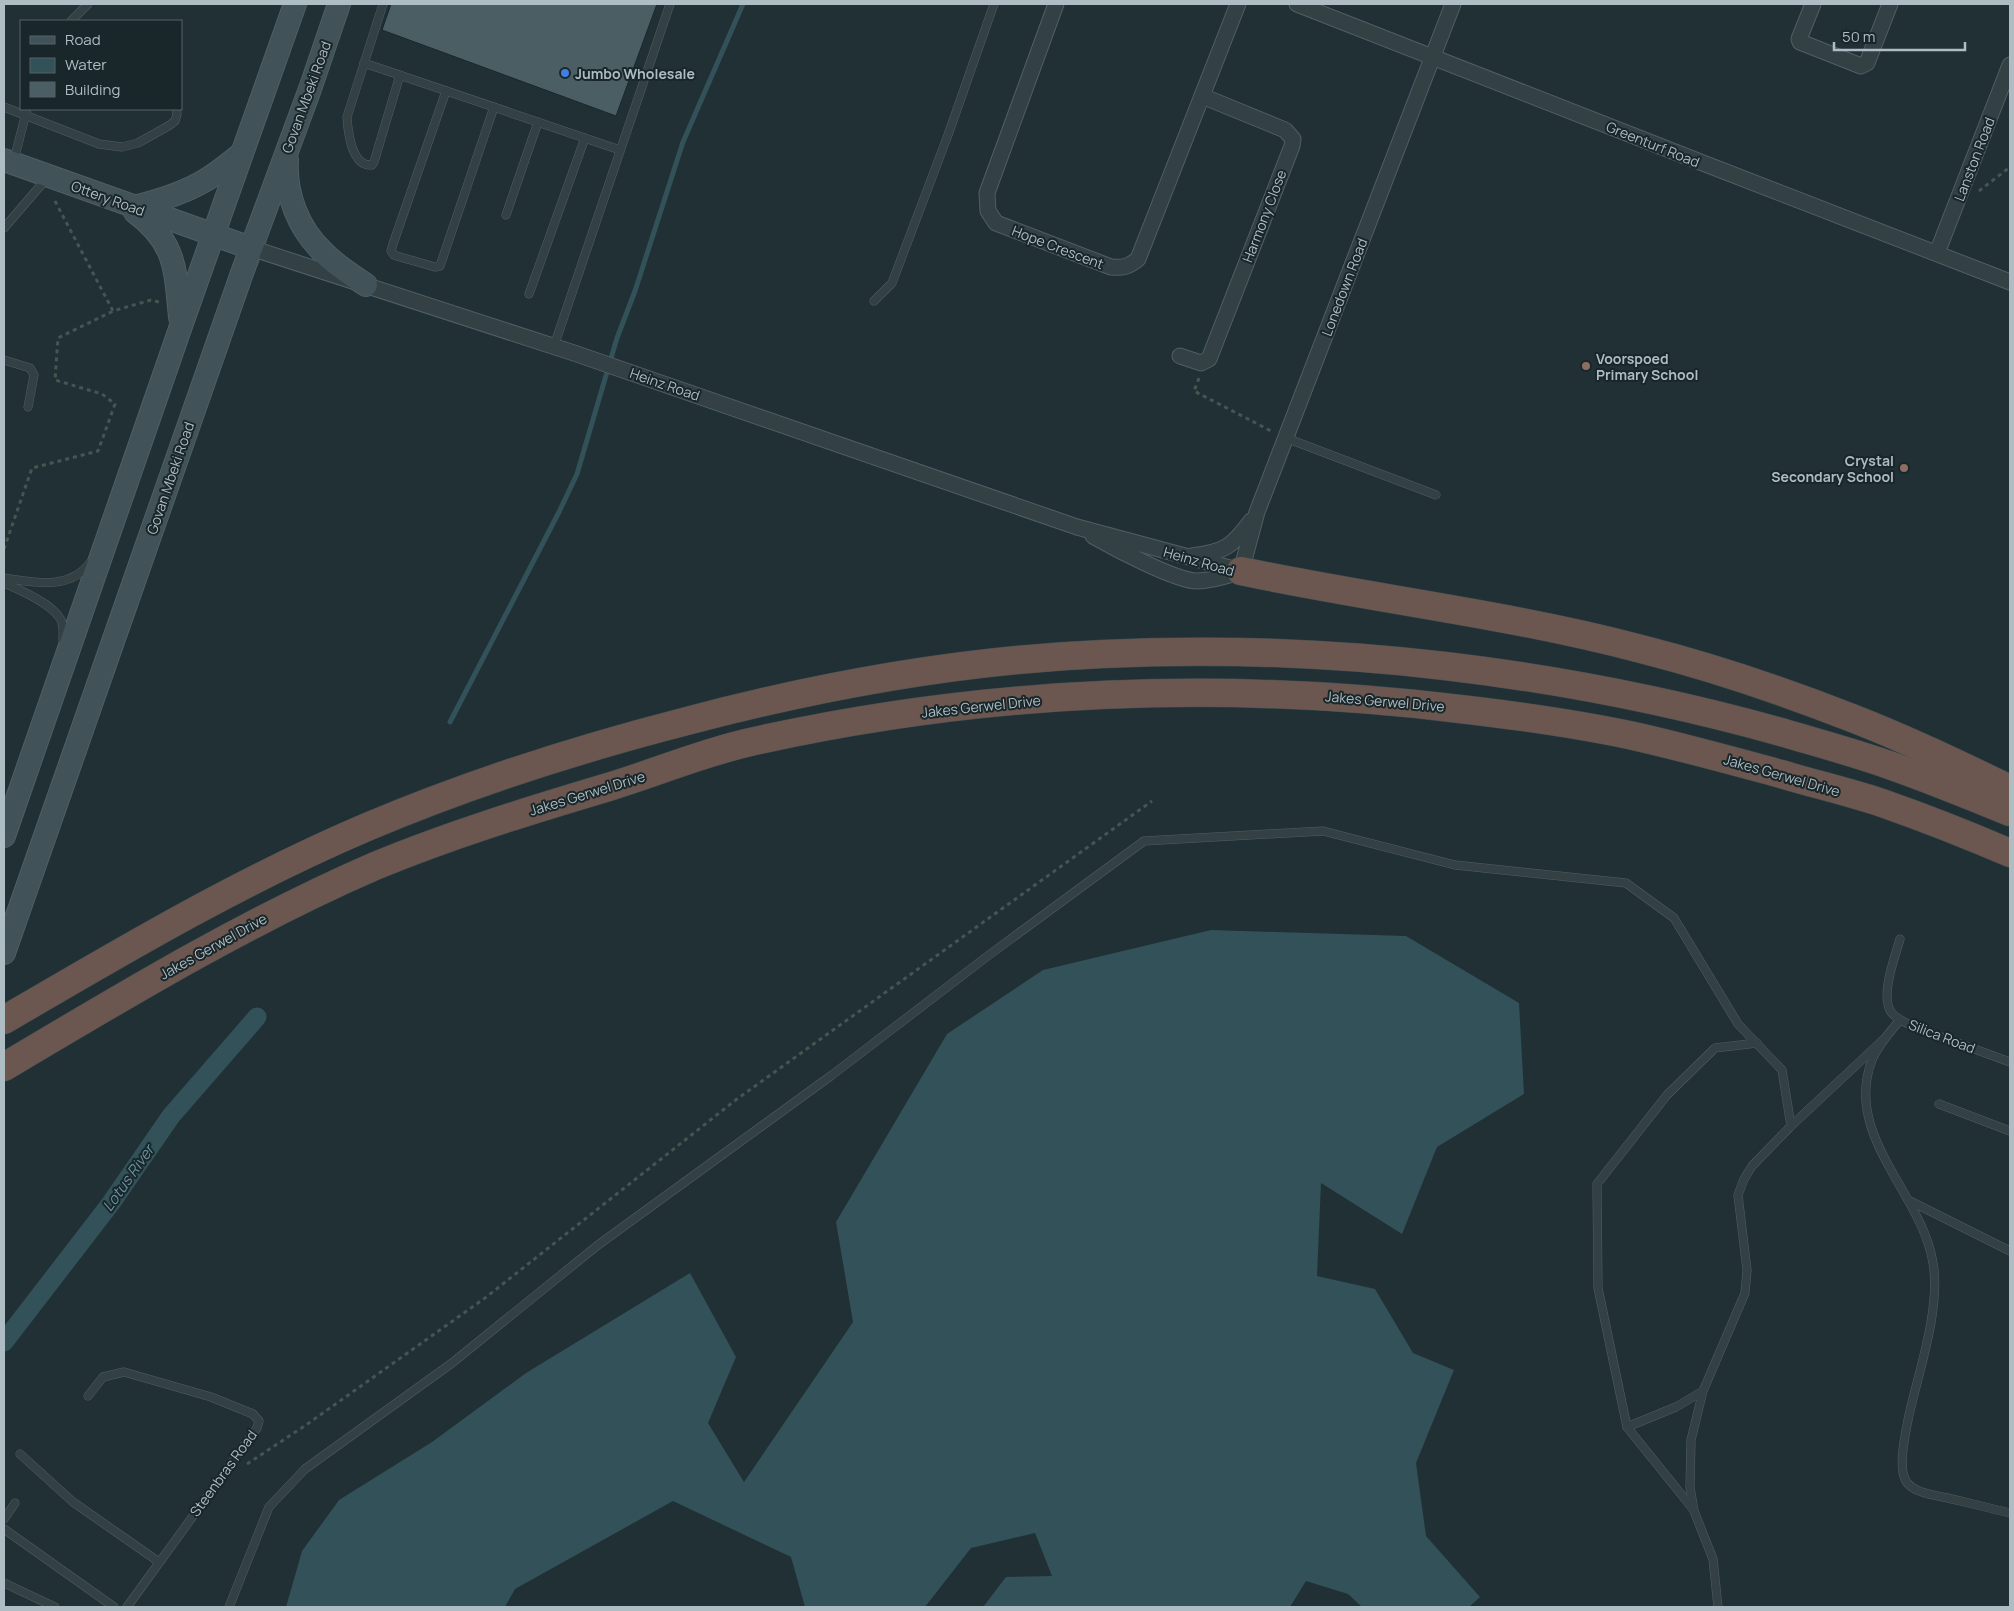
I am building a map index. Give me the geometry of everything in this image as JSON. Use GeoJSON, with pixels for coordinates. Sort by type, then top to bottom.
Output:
{"type":"FeatureCollection","features":[{"type":"Feature","properties":{"kind":"highway"},"geometry":{"type":"LineString","coordinates":[[1240,571],[1576,634],[1641,649],[1708,668],[1851,717],[2010,789]]}},
{"type":"Feature","properties":{"kind":"highway"},"geometry":{"type":"LineString","coordinates":[[4,1020],[146,937],[258,877],[366,827],[489,778],[621,738],[730,710],[847,684],[976,665],[1102,654],[1230,652],[1347,657],[1528,677],[1637,696],[1724,716],[1890,765],[2010,812]]}},
{"type":"Feature","properties":{"kind":"highway","name":"Jakes Gerwel Drive"},"geometry":{"type":"LineString","coordinates":[[4,1067],[146,983],[266,917],[377,866],[498,820],[741,744],[850,722],[974,704],[1103,694],[1219,692],[1340,696],[1526,717],[1633,736],[1713,755],[1879,802],[2010,853]]}},
{"type":"Feature","properties":{"kind":"main road"},"geometry":{"type":"LineString","coordinates":[[4,836],[181,326],[296,4]]}},
{"type":"Feature","properties":{"kind":"main road","name":"Govan Mbeki Road"},"geometry":{"type":"LineString","coordinates":[[4,953],[338,4]]}},
{"type":"Feature","properties":{"kind":"main road"},"geometry":{"type":"LineString","coordinates":[[288,146],[286,171],[289,192],[301,224],[311,240],[324,254],[366,285]]}},
{"type":"Feature","properties":{"kind":"main road"},"geometry":{"type":"LineString","coordinates":[[128,205],[175,196],[211,177],[242,153]]}},
{"type":"Feature","properties":{"kind":"main road","name":"Ottery Road"},"geometry":{"type":"LineString","coordinates":[[8,162],[251,248]]}},
{"type":"Feature","properties":{"kind":"main road"},"geometry":{"type":"LineString","coordinates":[[128,205],[163,239],[170,252],[179,293],[181,326]]}},
{"type":"Feature","properties":{"kind":"street","name":"Hope Crescent"},"geometry":{"type":"LineString","coordinates":[[1056,4],[987,193],[988,211],[996,223],[1111,267],[1125,268],[1138,259],[1238,4]]}},
{"type":"Feature","properties":{"kind":"street","name":"Greenturf Road"},"geometry":{"type":"LineString","coordinates":[[1297,4],[1313,7],[1708,166],[2010,282]]}},
{"type":"Feature","properties":{"kind":"street","name":"Lonedown Road"},"geometry":{"type":"LineString","coordinates":[[1240,571],[1257,512],[1453,4]]}},
{"type":"Feature","properties":{"kind":"street"},"geometry":{"type":"LineString","coordinates":[[1812,4],[1799,39],[1800,42],[1861,66],[1867,63],[1890,4]]}},
{"type":"Feature","properties":{"kind":"street","name":"Lanston Road"},"geometry":{"type":"LineString","coordinates":[[1937,253],[2010,65]]}},
{"type":"Feature","properties":{"kind":"street","name":"Harmony Close"},"geometry":{"type":"LineString","coordinates":[[1202,96],[1285,130],[1292,139],[1292,146],[1209,359],[1204,363]]}},
{"type":"Feature","properties":{"kind":"street","name":"Heinz Road"},"geometry":{"type":"LineString","coordinates":[[251,248],[574,352],[1077,527],[1113,535],[1240,571]]}},
{"type":"Feature","properties":{"kind":"street"},"geometry":{"type":"LineString","coordinates":[[1180,356],[1204,363]]}},
{"type":"Feature","properties":{"kind":"street"},"geometry":{"type":"LineString","coordinates":[[1186,557],[1214,553],[1232,545],[1257,512]]}},
{"type":"Feature","properties":{"kind":"street","name":"Heinz Road"},"geometry":{"type":"LineString","coordinates":[[1077,527],[1110,546],[1182,578],[1196,581],[1210,580],[1240,571]]}},
{"type":"Feature","properties":{"kind":"lane"},"geometry":{"type":"LineString","coordinates":[[383,4],[347,118],[349,135],[358,160],[364,164],[372,165],[374,162],[400,75]]}},
{"type":"Feature","properties":{"kind":"lane"},"geometry":{"type":"LineString","coordinates":[[554,346],[670,4]]}},
{"type":"Feature","properties":{"kind":"lane"},"geometry":{"type":"LineString","coordinates":[[874,301],[892,283],[948,136],[994,4]]}},
{"type":"Feature","properties":{"kind":"lane"},"geometry":{"type":"LineString","coordinates":[[72,20],[84,5]]}},
{"type":"Feature","properties":{"kind":"lane"},"geometry":{"type":"LineString","coordinates":[[364,63],[620,150]]}},
{"type":"Feature","properties":{"kind":"lane"},"geometry":{"type":"LineString","coordinates":[[446,91],[393,244],[391,251],[394,255],[435,267],[440,266],[494,107]]}},
{"type":"Feature","properties":{"kind":"lane"},"geometry":{"type":"LineString","coordinates":[[4,107],[26,113],[99,144],[122,147],[138,143],[176,121],[176,110]]}},
{"type":"Feature","properties":{"kind":"lane"},"geometry":{"type":"LineString","coordinates":[[8,162],[26,113]]}},
{"type":"Feature","properties":{"kind":"lane"},"geometry":{"type":"LineString","coordinates":[[506,216],[538,122]]}},
{"type":"Feature","properties":{"kind":"lane"},"geometry":{"type":"LineString","coordinates":[[528,294],[585,138]]}},
{"type":"Feature","properties":{"kind":"lane"},"geometry":{"type":"LineString","coordinates":[[4,228],[49,176]]}},
{"type":"Feature","properties":{"kind":"lane"},"geometry":{"type":"LineString","coordinates":[[4,360],[30,368],[33,372],[28,408]]}},
{"type":"Feature","properties":{"kind":"lane"},"geometry":{"type":"LineString","coordinates":[[1286,438],[1436,495]]}},
{"type":"Feature","properties":{"kind":"lane"},"geometry":{"type":"LineString","coordinates":[[4,578],[40,583],[57,582],[73,577],[87,567],[105,544]]}},
{"type":"Feature","properties":{"kind":"lane"},"geometry":{"type":"LineString","coordinates":[[4,583],[48,606],[60,618],[63,627],[63,665]]}},
{"type":"Feature","properties":{"kind":"lane"},"geometry":{"type":"LineString","coordinates":[[229,1607],[269,1507],[305,1469],[452,1363],[598,1245],[832,1075],[989,955],[1144,841],[1322,831],[1455,865],[1626,883],[1674,918],[1738,1024],[1782,1070],[1791,1126]]}},
{"type":"Feature","properties":{"kind":"lane","name":"Silica Road"},"geometry":{"type":"LineString","coordinates":[[1900,939],[1886,993],[1891,1012],[1900,1020],[2010,1062]]}},
{"type":"Feature","properties":{"kind":"lane"},"geometry":{"type":"LineString","coordinates":[[1718,1607],[1713,1559],[1694,1511],[1690,1488],[1692,1440],[1703,1391],[1745,1293],[1747,1270],[1738,1195],[1744,1179],[1752,1166],[1791,1126],[1883,1040],[1900,1020]]}},
{"type":"Feature","properties":{"kind":"lane"},"geometry":{"type":"LineString","coordinates":[[1883,1040],[1872,1059],[1867,1078],[1867,1113],[1884,1160],[1919,1217],[1929,1242],[1934,1264],[1936,1288],[1904,1442],[1903,1474],[1908,1484],[1923,1492],[2010,1513]]}},
{"type":"Feature","properties":{"kind":"lane"},"geometry":{"type":"LineString","coordinates":[[1694,1511],[1626,1427],[1598,1288],[1597,1184],[1667,1095],[1715,1048],[1757,1043]]}},
{"type":"Feature","properties":{"kind":"lane"},"geometry":{"type":"LineString","coordinates":[[1939,1104],[2010,1131]]}},
{"type":"Feature","properties":{"kind":"lane"},"geometry":{"type":"LineString","coordinates":[[1908,1200],[2010,1251]]}},
{"type":"Feature","properties":{"kind":"lane","name":"Steenbras Road"},"geometry":{"type":"LineString","coordinates":[[88,1396],[103,1377],[124,1372],[212,1397],[253,1414],[259,1421],[256,1428],[127,1607]]}},
{"type":"Feature","properties":{"kind":"lane"},"geometry":{"type":"LineString","coordinates":[[1626,1427],[1676,1408],[1703,1391]]}},
{"type":"Feature","properties":{"kind":"lane"},"geometry":{"type":"LineString","coordinates":[[20,1454],[73,1502],[159,1562]]}},
{"type":"Feature","properties":{"kind":"lane"},"geometry":{"type":"LineString","coordinates":[[4,1519],[15,1503]]}},
{"type":"Feature","properties":{"kind":"lane"},"geometry":{"type":"LineString","coordinates":[[4,1529],[114,1607]]}},
{"type":"Feature","properties":{"kind":"lane"},"geometry":{"type":"LineString","coordinates":[[4,1583],[55,1607]]}},
{"type":"Feature","properties":{"kind":"path"},"geometry":{"type":"LineString","coordinates":[[1953,212],[2010,167]]}},
{"type":"Feature","properties":{"kind":"path"},"geometry":{"type":"LineString","coordinates":[[55,200],[113,311]]}},
{"type":"Feature","properties":{"kind":"path"},"geometry":{"type":"LineString","coordinates":[[4,549],[32,468],[98,451],[115,404],[102,394],[54,380],[58,338],[113,311],[151,300],[164,303]]}},
{"type":"Feature","properties":{"kind":"path"},"geometry":{"type":"LineString","coordinates":[[1204,363],[1194,391],[1286,438]]}},
{"type":"Feature","properties":{"kind":"path"},"geometry":{"type":"LineString","coordinates":[[245,1466],[485,1298],[736,1099],[1152,801]]}},
{"type":"Feature","properties":{"kind":"water"},"geometry":{"type":"Polygon","coordinates":[[[1211,930],[1406,936],[1519,1003],[1524,1094],[1437,1147],[1402,1234],[1321,1183],[1317,1276],[1375,1289],[1413,1353],[1454,1370],[1416,1463],[1426,1536],[1480,1597],[1469,1607],[1362,1607],[1348,1594],[1306,1581],[1290,1607],[983,1607],[1006,1577],[1052,1576],[1035,1533],[971,1548],[925,1607],[805,1607],[791,1557],[673,1501],[515,1589],[505,1607],[286,1607],[302,1551],[339,1500],[432,1442],[526,1373],[690,1273],[736,1357],[708,1423],[744,1482],[853,1322],[836,1222],[947,1034],[1043,970],[1211,930]]]}},
{"type":"Feature","properties":{"kind":"building","name":"Jumbo Wholesale"},"geometry":{"type":"Polygon","coordinates":[[[391,4],[657,4],[616,116],[382,30],[391,4]]]}},
{"type":"Feature","properties":{"kind":"waterway"},"geometry":{"type":"LineString","coordinates":[[450,722],[577,474],[617,338],[635,291],[683,142],[743,4]]}},
{"type":"Feature","properties":{"kind":"waterway","name":"Lotus River"},"geometry":{"type":"LineString","coordinates":[[4,1342],[111,1203],[171,1116],[257,1017]]}},
{"type":"Feature","properties":{"kind":"place","name":"Jumbo Wholesale"},"geometry":{"type":"Point","coordinates":[565,73]}},
{"type":"Feature","properties":{"kind":"place","name":"Voorspoed Primary School"},"geometry":{"type":"Point","coordinates":[1586,366]}},
{"type":"Feature","properties":{"kind":"place","name":"Crystal Secondary School"},"geometry":{"type":"Point","coordinates":[1904,468]}}]}
